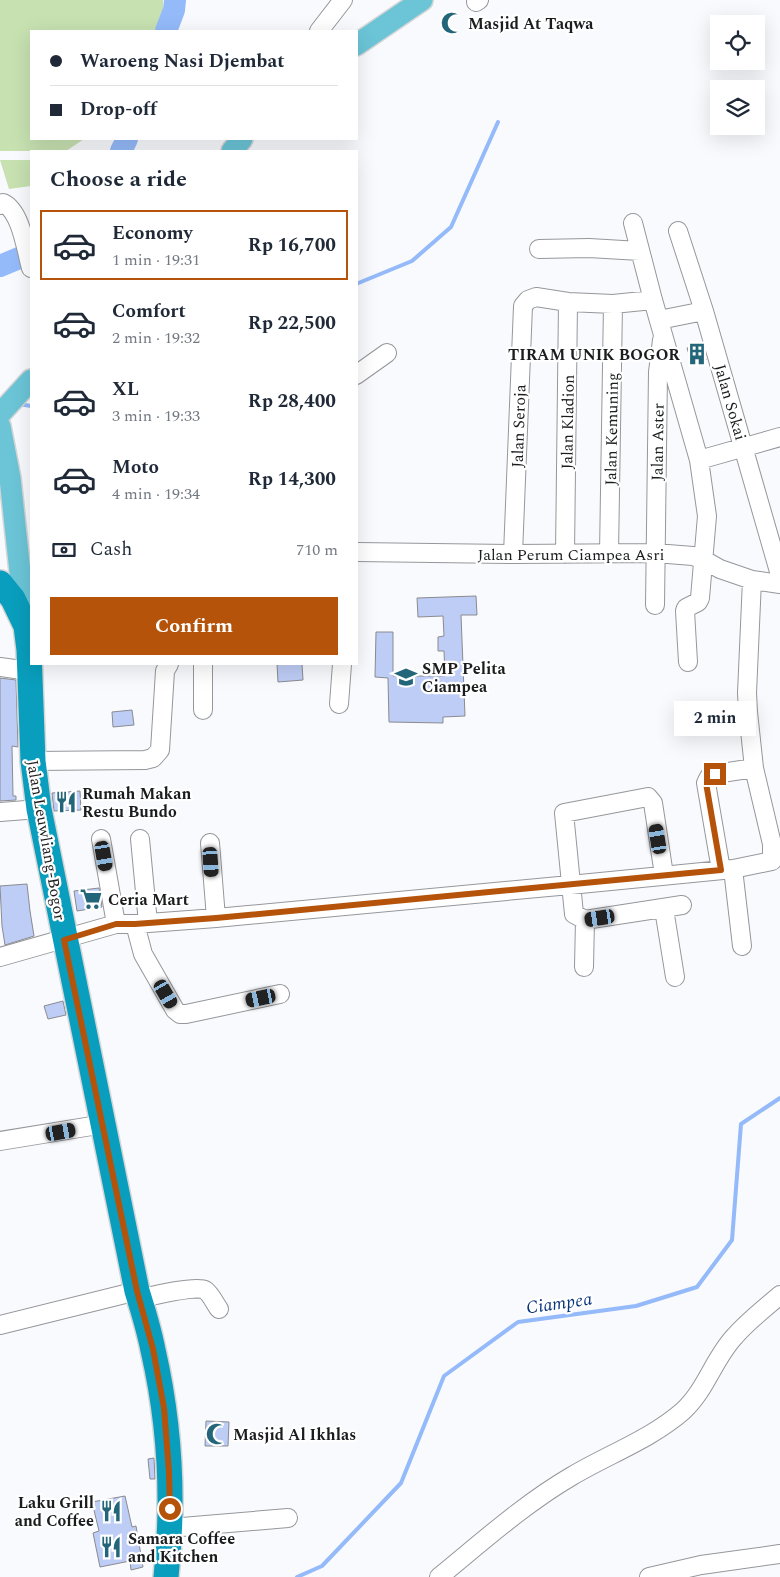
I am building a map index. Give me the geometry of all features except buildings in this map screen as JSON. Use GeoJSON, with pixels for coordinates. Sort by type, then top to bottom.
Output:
{"type":"FeatureCollection","features":[{"type":"Feature","properties":{"kind":"highway","name":"Jalan Leuwliang-Bogor"},"geometry":{"type":"LineString","coordinates":[[0,583],[13,599],[26,626],[29,650],[33,761],[39,808],[64,940],[104,1124],[138,1295],[153,1349],[164,1408],[169,1472],[170,1528],[166,1576]]}},
{"type":"Feature","properties":{"kind":"main road"},"geometry":{"type":"LineString","coordinates":[[358,44],[422,0]]}},
{"type":"Feature","properties":{"kind":"main road"},"geometry":{"type":"LineString","coordinates":[[233,150],[241,140]]}},
{"type":"Feature","properties":{"kind":"main road"},"geometry":{"type":"LineString","coordinates":[[0,414],[25,388]]}},
{"type":"Feature","properties":{"kind":"main road"},"geometry":{"type":"LineString","coordinates":[[0,426],[26,565],[26,626]]}},
{"type":"Feature","properties":{"kind":"street"},"geometry":{"type":"LineString","coordinates":[[320,30],[343,0]]}},
{"type":"Feature","properties":{"kind":"street"},"geometry":{"type":"LineString","coordinates":[[0,205],[3,203],[14,211],[30,265]]}},
{"type":"Feature","properties":{"kind":"street"},"geometry":{"type":"LineString","coordinates":[[633,223],[699,460],[707,516],[699,601],[686,608],[685,611],[688,662]]}},
{"type":"Feature","properties":{"kind":"street","name":"Jalan Sokai"},"geometry":{"type":"LineString","coordinates":[[678,231],[704,311],[780,575]]}},
{"type":"Feature","properties":{"kind":"street"},"geometry":{"type":"LineString","coordinates":[[539,249],[589,248],[640,252]]}},
{"type":"Feature","properties":{"kind":"street","name":"Jalan Seroja"},"geometry":{"type":"LineString","coordinates":[[513,554],[523,306],[528,300],[536,297],[568,302]]}},
{"type":"Feature","properties":{"kind":"street"},"geometry":{"type":"LineString","coordinates":[[568,302],[613,304],[653,300]]}},
{"type":"Feature","properties":{"kind":"street","name":"Jalan Kladion"},"geometry":{"type":"LineString","coordinates":[[565,548],[568,302]]}},
{"type":"Feature","properties":{"kind":"street","name":"Jalan Kemuning"},"geometry":{"type":"LineString","coordinates":[[609,554],[613,304]]}},
{"type":"Feature","properties":{"kind":"street"},"geometry":{"type":"LineString","coordinates":[[661,326],[704,311]]}},
{"type":"Feature","properties":{"kind":"street","name":"Jalan Aster"},"geometry":{"type":"LineString","coordinates":[[655,605],[658,372],[661,326]]}},
{"type":"Feature","properties":{"kind":"street"},"geometry":{"type":"LineString","coordinates":[[358,375],[387,353]]}},
{"type":"Feature","properties":{"kind":"street"},"geometry":{"type":"LineString","coordinates":[[699,460],[780,436]]}},
{"type":"Feature","properties":{"kind":"street","name":"Jalan Perum Ciampea Asri"},"geometry":{"type":"LineString","coordinates":[[358,552],[513,554],[565,548],[609,554],[655,553],[693,556],[704,560],[720,570],[752,580],[780,584]]}},
{"type":"Feature","properties":{"kind":"street"},"geometry":{"type":"LineString","coordinates":[[0,957],[116,924],[142,924],[216,918],[570,885],[727,869],[776,860],[754,768],[747,693],[752,580]]}},
{"type":"Feature","properties":{"kind":"street"},"geometry":{"type":"LineString","coordinates":[[33,761],[145,760],[153,758],[160,750],[165,671],[169,665]]}},
{"type":"Feature","properties":{"kind":"street"},"geometry":{"type":"LineString","coordinates":[[203,665],[203,710]]}},
{"type":"Feature","properties":{"kind":"street"},"geometry":{"type":"LineString","coordinates":[[339,704],[342,665]]}},
{"type":"Feature","properties":{"kind":"street"},"geometry":{"type":"LineString","coordinates":[[0,666],[30,671]]}},
{"type":"Feature","properties":{"kind":"street"},"geometry":{"type":"LineString","coordinates":[[742,946],[727,869],[706,783],[709,777],[715,774],[754,768]]}},
{"type":"Feature","properties":{"kind":"street"},"geometry":{"type":"LineString","coordinates":[[664,874],[652,799],[648,797],[564,814],[574,914],[585,920],[682,905]]}},
{"type":"Feature","properties":{"kind":"street"},"geometry":{"type":"LineString","coordinates":[[0,812],[39,808]]}},
{"type":"Feature","properties":{"kind":"street"},"geometry":{"type":"LineString","coordinates":[[140,838],[142,924],[140,945],[147,962],[175,1010],[180,1014],[186,1014],[280,994]]}},
{"type":"Feature","properties":{"kind":"street"},"geometry":{"type":"LineString","coordinates":[[101,839],[116,924]]}},
{"type":"Feature","properties":{"kind":"street"},"geometry":{"type":"LineString","coordinates":[[210,843],[216,918]]}},
{"type":"Feature","properties":{"kind":"street"},"geometry":{"type":"LineString","coordinates":[[664,908],[675,977]]}},
{"type":"Feature","properties":{"kind":"street"},"geometry":{"type":"LineString","coordinates":[[584,967],[585,920]]}},
{"type":"Feature","properties":{"kind":"street"},"geometry":{"type":"LineString","coordinates":[[0,1141],[104,1124]]}},
{"type":"Feature","properties":{"kind":"street"},"geometry":{"type":"LineString","coordinates":[[0,1325],[138,1295],[200,1288],[205,1290],[219,1309]]}},
{"type":"Feature","properties":{"kind":"street"},"geometry":{"type":"LineString","coordinates":[[439,1577],[516,1514],[571,1476],[657,1430],[684,1410],[701,1390],[734,1336],[780,1295]]}},
{"type":"Feature","properties":{"kind":"street"},"geometry":{"type":"LineString","coordinates":[[170,1528],[288,1518]]}},
{"type":"Feature","properties":{"kind":"street"},"geometry":{"type":"LineString","coordinates":[[659,1576],[701,1571],[780,1554]]}},
{"type":"Feature","properties":{"kind":"green space"},"geometry":{"type":"Polygon","coordinates":[[[0,0],[163,0],[164,30],[30,30],[30,140],[82,140],[68,150],[0,151],[0,0]]]}},
{"type":"Feature","properties":{"kind":"green space"},"geometry":{"type":"Polygon","coordinates":[[[0,160],[30,160],[30,186],[9,189],[0,160]]]}},
{"type":"Feature","properties":{"kind":"waterway"},"geometry":{"type":"LineString","coordinates":[[166,30],[174,10],[175,0]]}},
{"type":"Feature","properties":{"kind":"waterway"},"geometry":{"type":"LineString","coordinates":[[358,283],[412,261],[451,227],[498,122]]}},
{"type":"Feature","properties":{"kind":"waterway"},"geometry":{"type":"LineString","coordinates":[[122,150],[126,140]]}},
{"type":"Feature","properties":{"kind":"waterway"},"geometry":{"type":"LineString","coordinates":[[0,266],[30,253]]}},
{"type":"Feature","properties":{"kind":"waterway"},"geometry":{"type":"LineString","coordinates":[[19,404],[30,406]]}},
{"type":"Feature","properties":{"kind":"waterway","name":"Ciampea"},"geometry":{"type":"LineString","coordinates":[[297,1577],[322,1566],[401,1483],[444,1376],[518,1322],[636,1306],[697,1287],[732,1240],[741,1124],[780,1098]]}},
{"type":"Feature","properties":{"kind":"place","name":"Masjid At Taqwa"},"geometry":{"type":"Point","coordinates":[452,23]}},
{"type":"Feature","properties":{"kind":"place","name":"TIRAM UNIK BOGOR"},"geometry":{"type":"Point","coordinates":[697,354]}},
{"type":"Feature","properties":{"kind":"place","name":"SMP Pelita Ciampea"},"geometry":{"type":"Point","coordinates":[406,677]}},
{"type":"Feature","properties":{"kind":"place","name":"Rumah Makan Restu Bundo"},"geometry":{"type":"Point","coordinates":[66,802]}},
{"type":"Feature","properties":{"kind":"place","name":"Ceria Mart"},"geometry":{"type":"Point","coordinates":[91,899]}},
{"type":"Feature","properties":{"kind":"place","name":"Masjid Al Ikhlas"},"geometry":{"type":"Point","coordinates":[217,1434]}},
{"type":"Feature","properties":{"kind":"place","name":"Laku Grill and Coffee"},"geometry":{"type":"Point","coordinates":[111,1511]}},
{"type":"Feature","properties":{"kind":"place","name":"Samara Coffee and Kitchen"},"geometry":{"type":"Point","coordinates":[111,1547]}},
{"type":"Feature","properties":{"kind":"route"},"geometry":{"type":"LineString","coordinates":[[170,1509],[164,1408],[153,1349],[137,1291],[104,1124],[64,940],[116,924],[216,918],[721,870],[706,783],[709,777],[715,774]]}}]}
